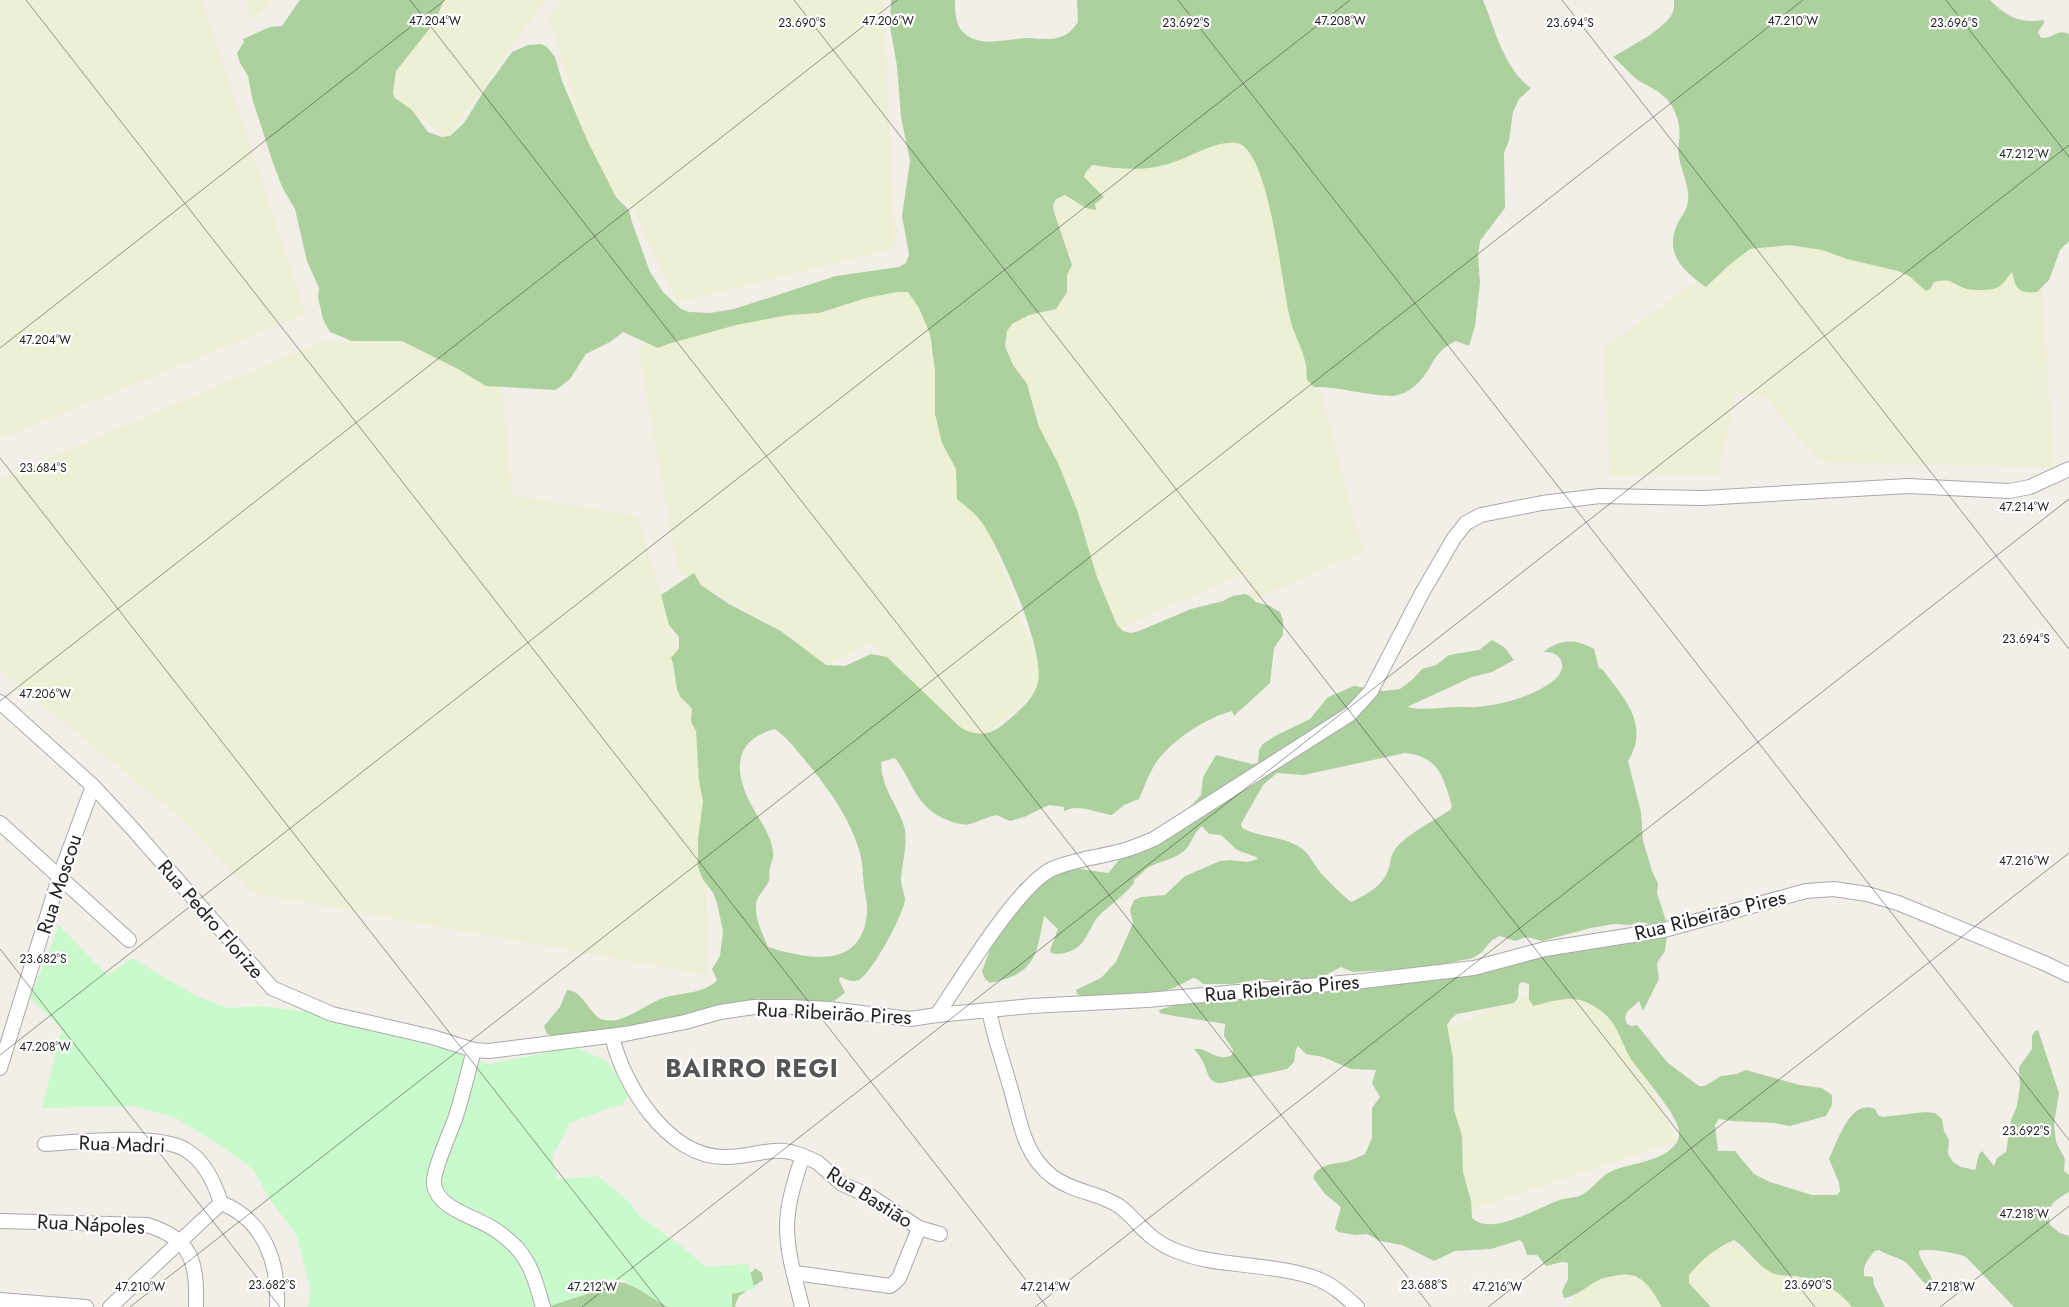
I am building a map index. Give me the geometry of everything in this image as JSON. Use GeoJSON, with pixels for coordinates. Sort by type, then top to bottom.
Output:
{"type":"FeatureCollection","features":[{"type":"Feature","properties":{"kind":"street"},"geometry":{"type":"LineString","coordinates":[[937,1015],[996,929],[1028,888],[1051,870],[1083,859],[1125,850],[1154,839],[1350,714],[1371,691],[1422,593],[1454,538],[1466,523],[1481,516],[1542,503],[1600,496],[1703,498],[1908,486],[2009,491],[2030,487],[2069,469]]}},
{"type":"Feature","properties":{"kind":"street","name":"Rua Pedro Florize"},"geometry":{"type":"LineString","coordinates":[[0,702],[93,786],[272,988],[332,1014],[432,1037],[474,1050]]}},
{"type":"Feature","properties":{"kind":"street","name":"Rua Moscou"},"geometry":{"type":"LineString","coordinates":[[0,1068],[60,878],[93,786]]}},
{"type":"Feature","properties":{"kind":"street"},"geometry":{"type":"LineString","coordinates":[[0,823],[128,940]]}},
{"type":"Feature","properties":{"kind":"street","name":"Rua Ribeirão Pires"},"geometry":{"type":"LineString","coordinates":[[474,1050],[489,1051],[612,1036],[686,1022],[720,1012],[754,1007],[790,1006],[830,1009],[910,1019],[989,1010],[1265,990],[1474,968],[1545,949],[1664,930],[1806,891],[1834,889],[1867,894],[1898,903],[2069,975]]}},
{"type":"Feature","properties":{"kind":"street"},"geometry":{"type":"LineString","coordinates":[[989,1010],[994,1039],[1010,1084],[1022,1135],[1032,1156],[1053,1177],[1079,1191],[1117,1204],[1131,1215],[1152,1238],[1174,1250],[1206,1260],[1290,1273],[1320,1280],[1342,1294],[1357,1307]]}},
{"type":"Feature","properties":{"kind":"street","name":"Rua Bastião"},"geometry":{"type":"LineString","coordinates":[[612,1036],[616,1055],[625,1075],[642,1101],[663,1128],[685,1145],[701,1154],[722,1157],[738,1157],[786,1149],[817,1162],[842,1184],[870,1196],[919,1228],[940,1234]]}},
{"type":"Feature","properties":{"kind":"street"},"geometry":{"type":"LineString","coordinates":[[474,1050],[456,1116],[435,1174],[434,1184],[437,1194],[445,1203],[494,1229],[517,1249],[527,1262],[536,1282],[543,1307]]}},
{"type":"Feature","properties":{"kind":"street","name":"Rua Madri"},"geometry":{"type":"LineString","coordinates":[[46,1144],[124,1141],[172,1144],[186,1150],[200,1162],[212,1178],[221,1203]]}},
{"type":"Feature","properties":{"kind":"street"},"geometry":{"type":"LineString","coordinates":[[802,1307],[789,1246],[787,1227],[795,1179],[803,1156]]}},
{"type":"Feature","properties":{"kind":"street"},"geometry":{"type":"LineString","coordinates":[[110,1307],[221,1203],[232,1207],[244,1217],[261,1236],[272,1254],[277,1275],[277,1307]]}},
{"type":"Feature","properties":{"kind":"street","name":"Rua Nápoles"},"geometry":{"type":"LineString","coordinates":[[0,1221],[147,1225],[162,1230],[188,1251],[194,1263],[196,1307]]}},
{"type":"Feature","properties":{"kind":"street"},"geometry":{"type":"LineString","coordinates":[[795,1273],[890,1286],[899,1278],[919,1228]]}},
{"type":"Feature","properties":{"kind":"street"},"geometry":{"type":"LineString","coordinates":[[0,1300],[86,1307]]}},
{"type":"Feature","properties":{"kind":"green space"},"geometry":{"type":"Polygon","coordinates":[[[0,0],[202,0],[306,314],[0,439],[0,0]]]}},
{"type":"Feature","properties":{"kind":"green space"},"geometry":{"type":"Polygon","coordinates":[[[245,0],[274,0],[252,20],[245,0]]]}},
{"type":"Feature","properties":{"kind":"green space"},"geometry":{"type":"Polygon","coordinates":[[[300,0],[444,0],[435,22],[396,71],[393,93],[395,98],[412,110],[428,132],[442,137],[450,136],[464,123],[485,89],[512,52],[528,45],[541,44],[547,47],[555,57],[562,81],[588,142],[616,197],[629,210],[650,272],[663,292],[681,309],[690,312],[710,313],[734,309],[836,276],[899,267],[906,263],[909,254],[902,216],[910,161],[901,117],[897,66],[890,27],[891,0],[955,0],[956,18],[961,30],[971,38],[987,42],[1021,38],[1058,38],[1068,33],[1078,22],[1077,0],[1483,0],[1496,36],[1507,59],[1522,80],[1531,88],[1519,99],[1513,112],[1509,140],[1504,153],[1505,208],[1480,241],[1478,255],[1480,283],[1475,326],[1469,346],[1456,341],[1442,350],[1418,383],[1398,395],[1391,396],[1314,387],[1307,380],[1306,363],[1287,306],[1279,253],[1266,193],[1258,168],[1248,150],[1236,143],[1220,144],[1174,162],[1154,167],[1123,168],[1092,165],[1084,177],[1104,197],[1095,204],[1096,210],[1086,208],[1065,195],[1056,199],[1053,205],[1054,212],[1072,265],[1067,275],[1067,292],[1056,309],[1029,315],[1012,324],[1007,331],[1005,346],[1013,365],[1027,384],[1039,427],[1058,463],[1077,510],[1097,577],[1117,625],[1123,631],[1131,633],[1191,609],[1223,601],[1232,596],[1245,594],[1256,602],[1270,606],[1280,612],[1283,620],[1283,635],[1274,648],[1270,683],[1234,716],[1232,711],[1222,714],[1191,730],[1173,744],[1158,760],[1139,799],[1124,805],[1112,815],[1082,808],[1064,811],[1064,807],[1049,805],[1024,817],[1010,821],[996,815],[970,824],[958,824],[936,815],[921,801],[895,758],[881,762],[885,784],[905,830],[905,850],[901,880],[905,898],[904,905],[879,955],[864,976],[854,981],[840,977],[839,980],[845,993],[834,1001],[792,1002],[561,1038],[547,1034],[544,1026],[560,1007],[567,990],[577,994],[601,1019],[618,1020],[666,997],[707,988],[717,980],[712,969],[720,956],[723,931],[717,903],[713,893],[702,878],[698,867],[698,839],[703,801],[699,781],[696,731],[691,722],[692,709],[677,690],[671,658],[679,648],[679,637],[669,625],[661,595],[694,573],[701,585],[729,604],[781,631],[826,665],[845,666],[871,654],[887,657],[960,727],[977,734],[994,731],[1005,723],[1023,706],[1035,691],[1039,672],[1030,631],[1013,583],[994,542],[980,520],[957,499],[956,469],[942,443],[935,414],[935,370],[930,334],[919,308],[908,292],[897,292],[866,298],[819,313],[789,315],[736,325],[658,348],[623,332],[610,342],[586,354],[570,379],[556,390],[486,386],[458,369],[402,341],[352,341],[330,332],[323,319],[318,298],[319,288],[307,261],[295,209],[282,187],[252,98],[248,76],[240,63],[237,53],[244,42],[243,39],[270,27],[282,26],[300,0]],[[775,729],[761,734],[750,742],[740,760],[742,783],[772,844],[773,851],[769,881],[756,902],[757,916],[768,947],[799,955],[830,956],[844,952],[855,944],[863,932],[867,903],[861,857],[856,840],[837,803],[804,759],[775,729]]]}},
{"type":"Feature","properties":{"kind":"green space"},"geometry":{"type":"Polygon","coordinates":[[[438,0],[545,0],[448,137],[375,87],[445,8],[438,0]]]}},
{"type":"Feature","properties":{"kind":"green space"},"geometry":{"type":"Polygon","coordinates":[[[563,0],[883,0],[895,248],[678,302],[632,207],[597,180],[549,17],[563,0]]]}},
{"type":"Feature","properties":{"kind":"green space"},"geometry":{"type":"Polygon","coordinates":[[[1674,0],[1990,0],[2002,11],[2014,18],[2028,21],[2044,20],[2038,32],[2041,38],[2062,32],[2069,34],[2069,241],[2060,250],[2049,280],[2037,292],[2026,292],[2019,289],[2012,272],[1999,287],[1992,289],[1968,289],[1944,280],[1934,282],[1930,289],[1926,291],[1909,276],[1898,271],[1847,259],[1822,250],[1789,245],[1750,249],[1728,266],[1706,287],[1690,275],[1678,261],[1673,245],[1677,225],[1688,201],[1687,184],[1679,157],[1679,130],[1676,113],[1665,98],[1635,78],[1613,57],[1663,25],[1673,12],[1674,0]]]}},
{"type":"Feature","properties":{"kind":"green space"},"geometry":{"type":"Polygon","coordinates":[[[1249,122],[1363,552],[1253,600],[1246,573],[1108,633],[985,322],[1041,183],[1249,122]]]}},
{"type":"Feature","properties":{"kind":"green space"},"geometry":{"type":"Polygon","coordinates":[[[1760,233],[2041,280],[2054,467],[1820,462],[1766,398],[1736,392],[1718,475],[1610,476],[1604,348],[1760,233]]]}},
{"type":"Feature","properties":{"kind":"green space"},"geometry":{"type":"Polygon","coordinates":[[[912,265],[983,515],[1045,684],[969,749],[871,642],[811,675],[794,638],[678,571],[638,346],[912,265]]]}},
{"type":"Feature","properties":{"kind":"green space"},"geometry":{"type":"Polygon","coordinates":[[[405,341],[502,387],[512,495],[638,516],[704,747],[707,975],[253,893],[185,822],[0,670],[0,479],[320,342],[405,341]]]}},
{"type":"Feature","properties":{"kind":"green space"},"geometry":{"type":"Polygon","coordinates":[[[1492,640],[1504,647],[1514,660],[1492,672],[1472,677],[1407,707],[1426,709],[1474,707],[1496,704],[1526,696],[1545,687],[1561,671],[1562,662],[1559,658],[1550,652],[1543,652],[1555,644],[1568,641],[1587,645],[1594,649],[1599,668],[1603,670],[1619,691],[1636,724],[1634,748],[1628,761],[1641,812],[1643,841],[1653,874],[1658,883],[1657,893],[1668,927],[1639,922],[1630,925],[1614,924],[1542,941],[1527,937],[1515,941],[1500,936],[1492,940],[1481,953],[1473,958],[1424,968],[1353,972],[1341,967],[1326,975],[1292,984],[1261,979],[1233,984],[1203,984],[1193,978],[1164,991],[1107,999],[1086,998],[1077,994],[1076,990],[1101,978],[1116,962],[1133,923],[1130,910],[1134,900],[1141,897],[1165,895],[1185,876],[1220,861],[1247,862],[1258,859],[1237,850],[1221,835],[1209,834],[1202,826],[1184,851],[1149,867],[1134,880],[1130,888],[1097,918],[1080,945],[1062,954],[1051,953],[1050,950],[1058,929],[1044,916],[1039,943],[1031,962],[1025,969],[1005,979],[990,983],[985,979],[982,971],[992,944],[1018,903],[1019,885],[1047,864],[1108,873],[1126,852],[1153,835],[1192,805],[1201,795],[1203,777],[1216,755],[1252,764],[1258,763],[1259,750],[1263,744],[1310,719],[1328,697],[1354,686],[1384,691],[1400,689],[1422,669],[1436,665],[1449,655],[1479,650],[1492,640]],[[1405,753],[1304,775],[1277,773],[1263,785],[1241,824],[1242,828],[1284,840],[1302,848],[1320,872],[1351,902],[1368,893],[1382,881],[1386,876],[1393,853],[1405,839],[1450,810],[1452,806],[1446,786],[1438,770],[1426,759],[1405,753]]]}},
{"type":"Feature","properties":{"kind":"green space"},"geometry":{"type":"Polygon","coordinates":[[[59,925],[107,975],[132,958],[196,996],[228,1008],[261,1006],[308,1012],[450,1051],[489,1064],[574,1047],[605,1060],[620,1077],[629,1094],[623,1105],[609,1108],[570,1123],[552,1157],[558,1179],[598,1176],[627,1200],[641,1217],[680,1245],[706,1267],[748,1264],[755,1289],[732,1294],[732,1307],[667,1307],[622,1279],[584,1295],[547,1307],[308,1307],[310,1287],[297,1236],[270,1199],[253,1169],[215,1142],[174,1117],[131,1106],[42,1108],[62,1029],[30,998],[59,925]]]}},
{"type":"Feature","properties":{"kind":"green space"},"geometry":{"type":"Polygon","coordinates":[[[1667,936],[1665,951],[1657,963],[1659,979],[1643,1011],[1639,1001],[1627,1012],[1625,1018],[1627,1024],[1631,1026],[1637,1025],[1668,1063],[1699,1086],[1705,1086],[1721,1076],[1736,1074],[1746,1070],[1800,1085],[1822,1088],[1832,1095],[1832,1105],[1826,1116],[1790,1126],[1719,1119],[1715,1125],[1718,1151],[1735,1151],[1754,1174],[1770,1182],[1812,1195],[1837,1195],[1840,1191],[1839,1183],[1829,1159],[1846,1124],[1858,1110],[1866,1107],[1875,1109],[1878,1115],[1882,1117],[1925,1112],[1935,1113],[1942,1119],[1944,1131],[1949,1140],[1948,1154],[1953,1162],[1961,1167],[1975,1170],[1979,1154],[1982,1151],[1994,1166],[1997,1158],[2006,1152],[2011,1120],[2017,1106],[2020,1086],[2019,1067],[2032,1049],[2032,1036],[2038,1030],[2059,1093],[2054,1124],[2056,1142],[2065,1159],[2064,1171],[2069,1175],[2069,1192],[2055,1201],[2050,1209],[2049,1218],[2050,1225],[2060,1233],[2069,1236],[2069,1307],[2014,1307],[1966,1257],[1942,1251],[1919,1251],[1932,1278],[1932,1288],[1924,1283],[1905,1262],[1879,1250],[1875,1251],[1864,1268],[1864,1276],[1873,1277],[1874,1285],[1885,1307],[1852,1307],[1834,1290],[1819,1282],[1803,1277],[1772,1273],[1734,1240],[1710,1254],[1689,1275],[1689,1283],[1711,1307],[1662,1307],[1644,1281],[1631,1275],[1607,1277],[1576,1294],[1564,1298],[1562,1291],[1568,1279],[1568,1263],[1562,1262],[1546,1266],[1537,1255],[1527,1255],[1520,1240],[1491,1249],[1455,1251],[1434,1261],[1402,1245],[1380,1241],[1367,1234],[1355,1235],[1338,1232],[1335,1228],[1341,1207],[1325,1194],[1313,1178],[1315,1173],[1323,1167],[1349,1161],[1365,1154],[1372,1138],[1372,1108],[1380,1097],[1372,1083],[1376,1070],[1351,1069],[1323,1057],[1306,1054],[1298,1046],[1294,1062],[1287,1069],[1217,1083],[1211,1080],[1202,1060],[1194,1049],[1204,1050],[1221,1057],[1232,1055],[1233,1050],[1224,1036],[1225,1024],[1168,1015],[1160,1013],[1159,1010],[1187,1001],[1482,974],[1545,954],[1667,936]],[[1522,982],[1519,984],[1518,998],[1514,1003],[1457,1014],[1447,1025],[1453,1058],[1454,1110],[1462,1136],[1463,1172],[1471,1201],[1472,1218],[1481,1223],[1491,1224],[1515,1219],[1560,1200],[1581,1195],[1612,1171],[1664,1154],[1671,1149],[1679,1137],[1677,1124],[1672,1115],[1631,1059],[1615,1026],[1607,1016],[1590,1004],[1575,999],[1553,1001],[1533,1006],[1529,999],[1529,984],[1522,982]]]}},
{"type":"Feature","properties":{"kind":"green space"},"geometry":{"type":"Polygon","coordinates":[[[1571,977],[1609,1006],[1677,1141],[1450,1217],[1432,1034],[1571,977]]]}},
{"type":"Feature","properties":{"kind":"green space"},"geometry":{"type":"Polygon","coordinates":[[[1717,1232],[1772,1273],[1818,1259],[1859,1307],[1713,1307],[1672,1265],[1717,1232]]]}},
{"type":"Feature","properties":{"kind":"green space"},"geometry":{"type":"Polygon","coordinates":[[[1618,1251],[1667,1307],[1567,1307],[1567,1306],[1618,1251]]]}},
{"type":"Feature","properties":{"kind":"green space"},"geometry":{"type":"Polygon","coordinates":[[[755,1268],[762,1273],[763,1280],[739,1296],[736,1307],[479,1307],[594,1279],[625,1283],[639,1289],[752,1272],[755,1268]]]}},
{"type":"Feature","properties":{"kind":"district","name":"BAIRRO REGI"},"geometry":{"type":"Point","coordinates":[752,1068]}}]}
